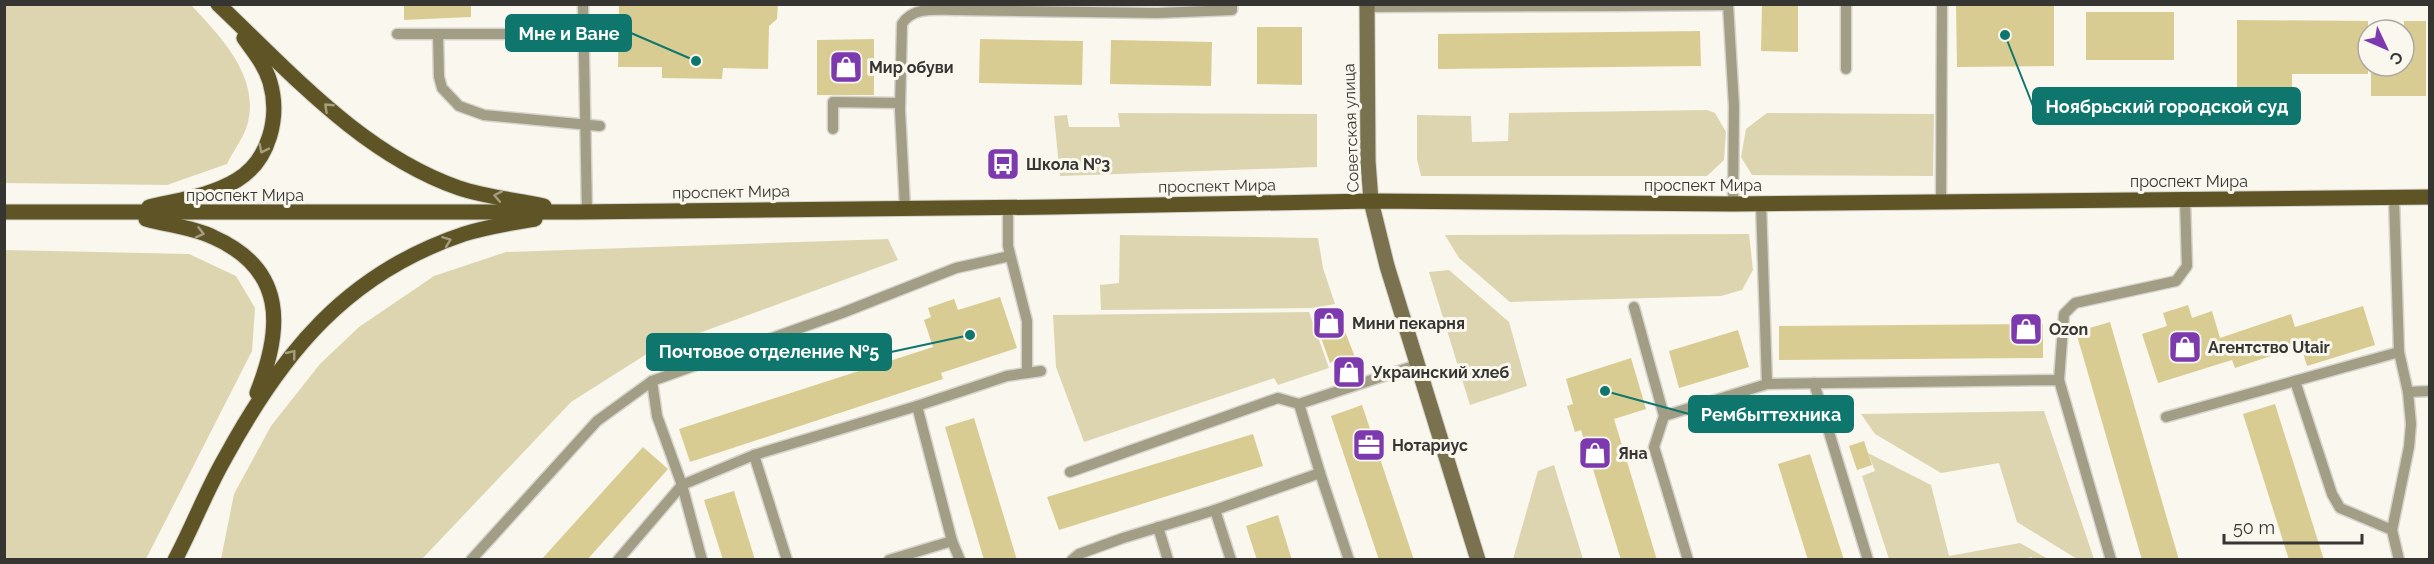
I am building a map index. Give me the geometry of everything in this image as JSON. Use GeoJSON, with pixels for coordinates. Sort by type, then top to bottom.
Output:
{"type":"FeatureCollection","features":[{"type":"Feature","properties":{"kind":"main road"},"geometry":{"type":"LineString","coordinates":[[218,4],[338,117],[410,167],[460,189],[582,212]]}},
{"type":"Feature","properties":{"kind":"main road"},"geometry":{"type":"LineString","coordinates":[[122,213],[212,192],[238,180],[255,165],[266,146],[273,124],[274,101],[270,80],[260,59],[218,4]]}},
{"type":"Feature","properties":{"kind":"main road","name":"Советская улица"},"geometry":{"type":"LineString","coordinates":[[1367,6],[1368,161],[1371,201],[1387,266],[1478,560]]}},
{"type":"Feature","properties":{"kind":"main road","name":"проспект Мира"},"geometry":{"type":"LineString","coordinates":[[4,212],[582,212],[1008,208],[1371,201],[1761,204],[2430,197]]}},
{"type":"Feature","properties":{"kind":"main road"},"geometry":{"type":"LineString","coordinates":[[246,419],[287,360],[318,322],[348,296],[390,267],[423,250],[465,234],[582,212]]}},
{"type":"Feature","properties":{"kind":"main road"},"geometry":{"type":"LineString","coordinates":[[122,213],[211,236],[237,249],[257,269],[268,290],[275,314],[274,336],[267,368],[246,419],[175,560]]}},
{"type":"Feature","properties":{"kind":"main road"},"geometry":{"type":"LineString","coordinates":[[187,560],[194,525]]}},
{"type":"Feature","properties":{"kind":"lane"},"geometry":{"type":"LineString","coordinates":[[582,212],[586,126],[583,4]]}},
{"type":"Feature","properties":{"kind":"lane"},"geometry":{"type":"LineString","coordinates":[[905,208],[900,103],[901,34],[906,16],[915,11],[956,7],[1232,10],[1232,4]]}},
{"type":"Feature","properties":{"kind":"lane"},"geometry":{"type":"LineString","coordinates":[[1846,4],[1846,69]]}},
{"type":"Feature","properties":{"kind":"lane"},"geometry":{"type":"LineString","coordinates":[[1941,4],[1941,201]]}},
{"type":"Feature","properties":{"kind":"lane"},"geometry":{"type":"LineString","coordinates":[[1367,6],[1728,5],[1734,106],[1733,204]]}},
{"type":"Feature","properties":{"kind":"lane"},"geometry":{"type":"LineString","coordinates":[[397,34],[584,34]]}},
{"type":"Feature","properties":{"kind":"lane"},"geometry":{"type":"LineString","coordinates":[[438,34],[439,77],[442,88],[459,106],[484,115],[600,126]]}},
{"type":"Feature","properties":{"kind":"lane"},"geometry":{"type":"LineString","coordinates":[[833,129],[833,102],[900,103]]}},
{"type":"Feature","properties":{"kind":"lane"},"geometry":{"type":"LineString","coordinates":[[2394,198],[2399,352],[2412,424],[2392,530],[2399,560]]}},
{"type":"Feature","properties":{"kind":"lane"},"geometry":{"type":"LineString","coordinates":[[2111,560],[2059,380],[2064,314],[2075,303],[2176,281],[2187,266],[2186,199]]}},
{"type":"Feature","properties":{"kind":"lane"},"geometry":{"type":"LineString","coordinates":[[1761,204],[1767,384]]}},
{"type":"Feature","properties":{"kind":"lane"},"geometry":{"type":"LineString","coordinates":[[1008,208],[1008,246],[1027,321],[1027,373]]}},
{"type":"Feature","properties":{"kind":"lane"},"geometry":{"type":"LineString","coordinates":[[471,560],[597,420],[652,381],[842,313],[957,268],[1010,256]]}},
{"type":"Feature","properties":{"kind":"lane"},"geometry":{"type":"LineString","coordinates":[[1634,307],[1664,416],[1654,447],[1688,560]]}},
{"type":"Feature","properties":{"kind":"lane"},"geometry":{"type":"LineString","coordinates":[[2166,417],[2399,352]]}},
{"type":"Feature","properties":{"kind":"lane"},"geometry":{"type":"LineString","coordinates":[[1070,472],[1278,398],[1299,404],[1417,364]]}},
{"type":"Feature","properties":{"kind":"lane"},"geometry":{"type":"LineString","coordinates":[[618,560],[682,485],[754,455],[916,406],[1008,375],[1041,371]]}},
{"type":"Feature","properties":{"kind":"lane"},"geometry":{"type":"LineString","coordinates":[[1664,416],[1767,384],[2059,380]]}},
{"type":"Feature","properties":{"kind":"lane"},"geometry":{"type":"LineString","coordinates":[[652,381],[657,416],[682,485],[702,560]]}},
{"type":"Feature","properties":{"kind":"lane"},"geometry":{"type":"LineString","coordinates":[[2295,381],[2332,494],[2340,508],[2392,530]]}},
{"type":"Feature","properties":{"kind":"lane"},"geometry":{"type":"LineString","coordinates":[[1814,383],[1869,560]]}},
{"type":"Feature","properties":{"kind":"lane"},"geometry":{"type":"LineString","coordinates":[[2408,392],[2430,391]]}},
{"type":"Feature","properties":{"kind":"lane"},"geometry":{"type":"LineString","coordinates":[[1299,404],[1349,560]]}},
{"type":"Feature","properties":{"kind":"lane"},"geometry":{"type":"LineString","coordinates":[[916,406],[952,542],[960,560]]}},
{"type":"Feature","properties":{"kind":"lane"},"geometry":{"type":"LineString","coordinates":[[754,455],[787,560]]}},
{"type":"Feature","properties":{"kind":"lane"},"geometry":{"type":"LineString","coordinates":[[1072,560],[1079,554],[1320,473]]}},
{"type":"Feature","properties":{"kind":"lane"},"geometry":{"type":"LineString","coordinates":[[1215,510],[1231,560]]}},
{"type":"Feature","properties":{"kind":"lane"},"geometry":{"type":"LineString","coordinates":[[1158,527],[1168,560]]}},
{"type":"Feature","properties":{"kind":"lane"},"geometry":{"type":"LineString","coordinates":[[889,560],[952,542]]}},
{"type":"Feature","properties":{"kind":"shaded area"},"geometry":{"type":"Polygon","coordinates":[[[5,4],[191,5],[225,43],[242,72],[248,88],[250,105],[248,122],[227,164],[167,185],[5,183],[5,4]]]}},
{"type":"Feature","properties":{"kind":"shaded area"},"geometry":{"type":"Polygon","coordinates":[[[1707,110],[1715,113],[1726,132],[1724,160],[1707,176],[1421,176],[1417,159],[1417,115],[1471,116],[1472,142],[1508,141],[1509,113],[1707,110]]]}},
{"type":"Feature","properties":{"kind":"shaded area"},"geometry":{"type":"Polygon","coordinates":[[[1118,113],[1317,114],[1317,167],[1060,176],[1054,116],[1067,115],[1069,127],[1120,127],[1118,113]]]}},
{"type":"Feature","properties":{"kind":"shaded area"},"geometry":{"type":"Polygon","coordinates":[[[1767,113],[1934,114],[1933,176],[1752,175],[1741,157],[1746,129],[1767,113]]]}},
{"type":"Feature","properties":{"kind":"shaded area"},"geometry":{"type":"Polygon","coordinates":[[[1749,234],[1753,270],[1742,290],[1721,296],[1510,302],[1459,258],[1445,235],[1749,234]]]}},
{"type":"Feature","properties":{"kind":"shaded area"},"geometry":{"type":"Polygon","coordinates":[[[1120,235],[1318,238],[1323,268],[1335,304],[1312,308],[1101,310],[1100,285],[1119,283],[1120,235]]]}},
{"type":"Feature","properties":{"kind":"shaded area"},"geometry":{"type":"Polygon","coordinates":[[[888,239],[898,260],[653,350],[571,402],[422,559],[221,559],[234,494],[271,426],[320,364],[359,327],[434,276],[506,252],[888,239]]]}},
{"type":"Feature","properties":{"kind":"shaded area"},"geometry":{"type":"Polygon","coordinates":[[[5,250],[189,254],[236,276],[255,308],[252,351],[146,559],[5,559],[5,250]]]}},
{"type":"Feature","properties":{"kind":"shaded area"},"geometry":{"type":"Polygon","coordinates":[[[1449,270],[1509,322],[1527,386],[1470,405],[1429,272],[1449,270]]]}},
{"type":"Feature","properties":{"kind":"shaded area"},"geometry":{"type":"Polygon","coordinates":[[[1309,312],[1329,368],[1278,385],[1274,378],[1084,442],[1056,367],[1053,315],[1309,312]]]}},
{"type":"Feature","properties":{"kind":"shaded area"},"geometry":{"type":"Polygon","coordinates":[[[2044,411],[2094,559],[2077,559],[2017,522],[1999,463],[1941,473],[1875,434],[1861,414],[2044,411]]]}},
{"type":"Feature","properties":{"kind":"shaded area"},"geometry":{"type":"Polygon","coordinates":[[[1868,453],[1931,485],[1949,556],[2020,543],[2048,559],[2031,557],[2021,560],[1889,559],[1862,476],[1875,471],[1868,453]]]}},
{"type":"Feature","properties":{"kind":"shaded area"},"geometry":{"type":"Polygon","coordinates":[[[1554,465],[1583,559],[1513,559],[1538,471],[1554,465]]]}},
{"type":"Feature","properties":{"kind":"building"},"geometry":{"type":"Polygon","coordinates":[[[404,4],[471,4],[471,17],[404,20],[404,4]]]}},
{"type":"Feature","properties":{"kind":"building"},"geometry":{"type":"Polygon","coordinates":[[[619,4],[778,4],[777,19],[769,26],[768,69],[723,68],[722,79],[662,78],[662,67],[618,67],[619,4]]]}},
{"type":"Feature","properties":{"kind":"building"},"geometry":{"type":"Polygon","coordinates":[[[1762,4],[1798,4],[1798,52],[1761,51],[1762,4]]]}},
{"type":"Feature","properties":{"kind":"building"},"geometry":{"type":"Polygon","coordinates":[[[1956,4],[2054,4],[2054,66],[1957,67],[1956,4]]]}},
{"type":"Feature","properties":{"kind":"building"},"geometry":{"type":"Polygon","coordinates":[[[2086,12],[2174,12],[2174,60],[2086,60],[2086,12]]]}},
{"type":"Feature","properties":{"kind":"building"},"geometry":{"type":"Polygon","coordinates":[[[2237,20],[2356,21],[2356,74],[2292,74],[2292,95],[2237,95],[2237,20]]]}},
{"type":"Feature","properties":{"kind":"building"},"geometry":{"type":"Polygon","coordinates":[[[2416,21],[2426,21],[2426,96],[2371,96],[2371,78],[2416,78],[2416,21]]]}},
{"type":"Feature","properties":{"kind":"building"},"geometry":{"type":"Polygon","coordinates":[[[1257,27],[1302,27],[1302,85],[1257,84],[1257,27]]]}},
{"type":"Feature","properties":{"kind":"building"},"geometry":{"type":"Polygon","coordinates":[[[1700,31],[1701,66],[1438,69],[1438,34],[1700,31]]]}},
{"type":"Feature","properties":{"kind":"building","name":"Мир обуви"},"geometry":{"type":"Polygon","coordinates":[[[874,39],[874,95],[817,95],[817,40],[874,39]]]}},
{"type":"Feature","properties":{"kind":"building"},"geometry":{"type":"Polygon","coordinates":[[[980,39],[1083,41],[1082,85],[979,83],[980,39]]]}},
{"type":"Feature","properties":{"kind":"building"},"geometry":{"type":"Polygon","coordinates":[[[1111,40],[1212,42],[1211,86],[1110,84],[1111,40]]]}},
{"type":"Feature","properties":{"kind":"building"},"geometry":{"type":"Polygon","coordinates":[[[1000,297],[1017,348],[941,373],[943,379],[690,462],[679,429],[933,347],[924,320],[931,317],[928,308],[954,299],[958,310],[1000,297]]]}},
{"type":"Feature","properties":{"kind":"building"},"geometry":{"type":"Polygon","coordinates":[[[2188,305],[2192,318],[2212,311],[2220,338],[2291,314],[2295,327],[2363,306],[2375,345],[2307,366],[2301,346],[2235,368],[2232,360],[2158,383],[2142,334],[2167,326],[2163,313],[2188,305]]]}},
{"type":"Feature","properties":{"kind":"building"},"geometry":{"type":"Polygon","coordinates":[[[1331,308],[1337,325],[1342,324],[1362,375],[1341,382],[1333,361],[1330,363],[1313,315],[1331,308]]]}},
{"type":"Feature","properties":{"kind":"building"},"geometry":{"type":"Polygon","coordinates":[[[2110,322],[2179,560],[2142,560],[2076,332],[2110,322]]]}},
{"type":"Feature","properties":{"kind":"building"},"geometry":{"type":"Polygon","coordinates":[[[2043,324],[2043,358],[1779,360],[1779,326],[2043,324]]]}},
{"type":"Feature","properties":{"kind":"building"},"geometry":{"type":"Polygon","coordinates":[[[1738,330],[1749,367],[1679,388],[1669,351],[1738,330]]]}},
{"type":"Feature","properties":{"kind":"building"},"geometry":{"type":"Polygon","coordinates":[[[1631,358],[1646,409],[1614,419],[1657,560],[1621,560],[1581,430],[1575,432],[1567,406],[1573,404],[1566,379],[1631,358]]]}},
{"type":"Feature","properties":{"kind":"building"},"geometry":{"type":"Polygon","coordinates":[[[2275,404],[2324,560],[2289,560],[2243,414],[2275,404]]]}},
{"type":"Feature","properties":{"kind":"building"},"geometry":{"type":"Polygon","coordinates":[[[1362,405],[1414,560],[1379,560],[1331,416],[1362,405]]]}},
{"type":"Feature","properties":{"kind":"building"},"geometry":{"type":"Polygon","coordinates":[[[974,418],[1017,560],[984,560],[945,427],[974,418]]]}},
{"type":"Feature","properties":{"kind":"building"},"geometry":{"type":"Polygon","coordinates":[[[1253,434],[1263,466],[1059,530],[1047,497],[1253,434]]]}},
{"type":"Feature","properties":{"kind":"building"},"geometry":{"type":"Polygon","coordinates":[[[1864,441],[1872,465],[1857,470],[1849,446],[1864,441]]]}},
{"type":"Feature","properties":{"kind":"building"},"geometry":{"type":"Polygon","coordinates":[[[643,447],[668,469],[587,560],[541,560],[643,447]]]}},
{"type":"Feature","properties":{"kind":"building"},"geometry":{"type":"Polygon","coordinates":[[[1810,454],[1844,560],[1808,560],[1778,464],[1810,454]]]}},
{"type":"Feature","properties":{"kind":"building"},"geometry":{"type":"Polygon","coordinates":[[[734,491],[755,560],[723,560],[704,500],[734,491]]]}},
{"type":"Feature","properties":{"kind":"building"},"geometry":{"type":"Polygon","coordinates":[[[1278,515],[1292,560],[1257,560],[1246,526],[1278,515]]]}},
{"type":"Feature","properties":{"kind":"place","name":"Ноябрьский городской суд"},"geometry":{"type":"Point","coordinates":[2005,35]}},
{"type":"Feature","properties":{"kind":"place","name":"Мне и Ване"},"geometry":{"type":"Point","coordinates":[696,61]}},
{"type":"Feature","properties":{"kind":"place","name":"Мир обуви"},"geometry":{"type":"Point","coordinates":[846,67]}},
{"type":"Feature","properties":{"kind":"place","name":"Школа №3"},"geometry":{"type":"Point","coordinates":[1003,164]}},
{"type":"Feature","properties":{"kind":"place","name":"Мини пекарня"},"geometry":{"type":"Point","coordinates":[1329,323]}},
{"type":"Feature","properties":{"kind":"place","name":"Ozon"},"geometry":{"type":"Point","coordinates":[2026,329]}},
{"type":"Feature","properties":{"kind":"place","name":"Почтовое отделение №5"},"geometry":{"type":"Point","coordinates":[970,335]}},
{"type":"Feature","properties":{"kind":"place","name":"Агентство Utair"},"geometry":{"type":"Point","coordinates":[2185,347]}},
{"type":"Feature","properties":{"kind":"place","name":"Украинский хлеб"},"geometry":{"type":"Point","coordinates":[1349,372]}},
{"type":"Feature","properties":{"kind":"place","name":"Рембыттехника"},"geometry":{"type":"Point","coordinates":[1605,391]}},
{"type":"Feature","properties":{"kind":"place","name":"Нотариус"},"geometry":{"type":"Point","coordinates":[1369,445]}},
{"type":"Feature","properties":{"kind":"place","name":"Яна"},"geometry":{"type":"Point","coordinates":[1595,453]}}]}
